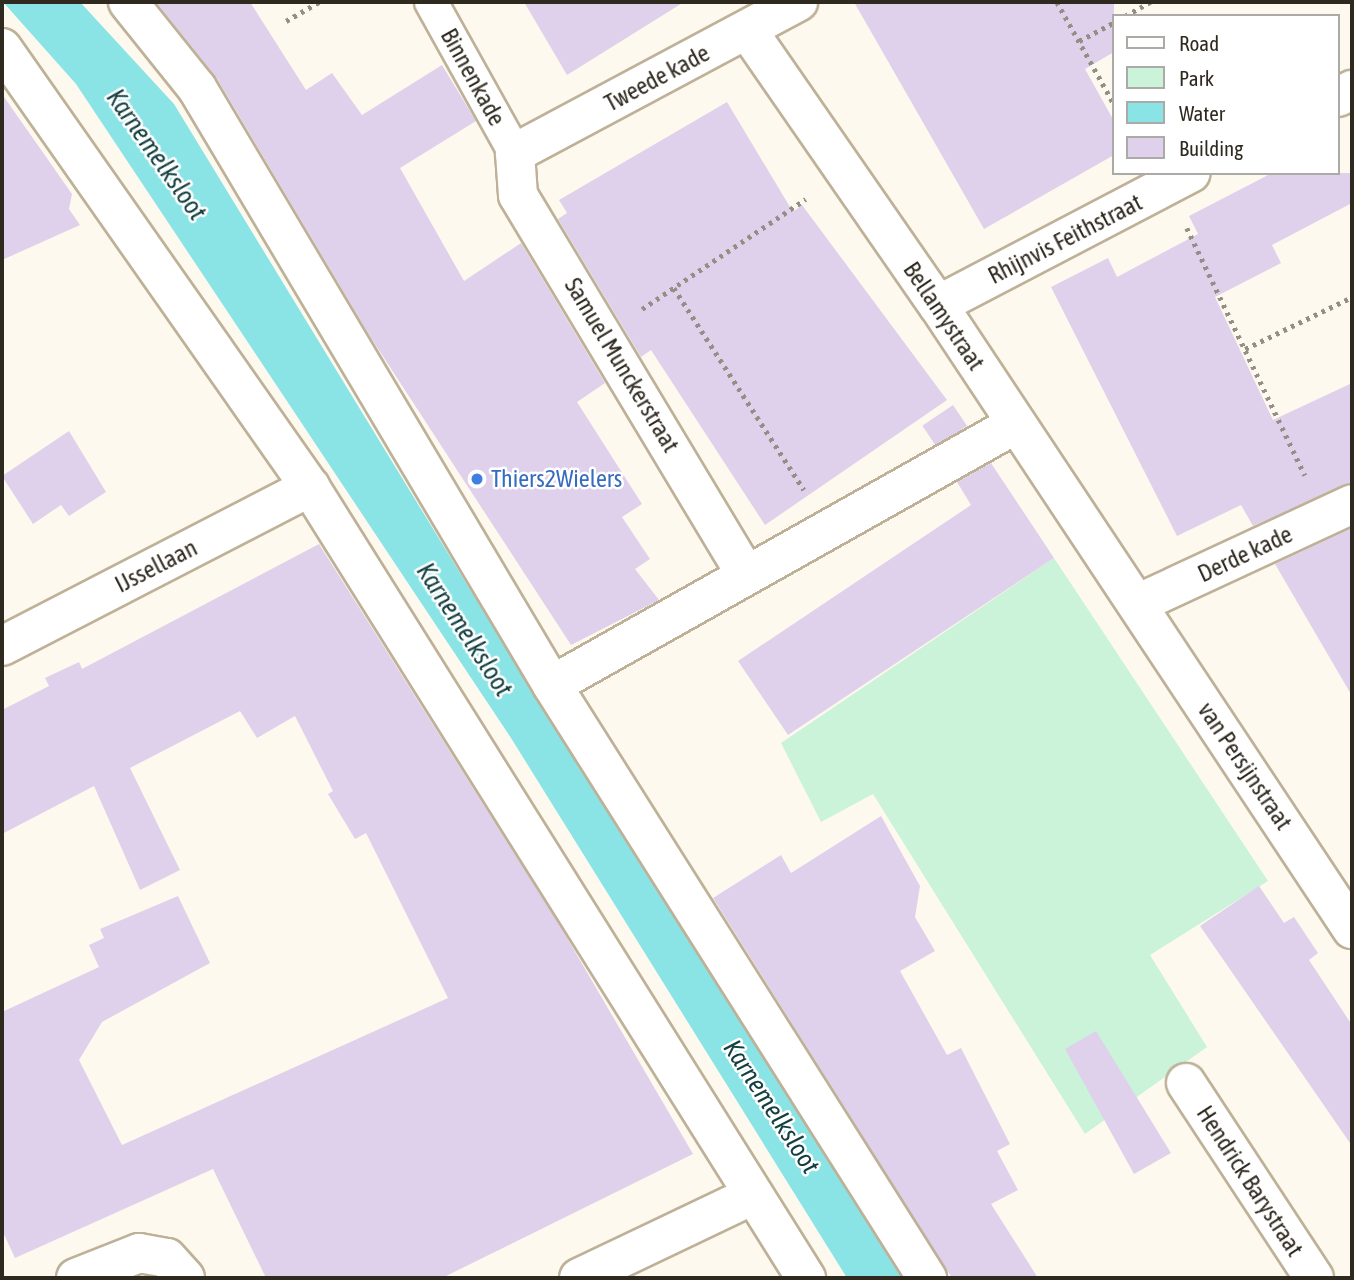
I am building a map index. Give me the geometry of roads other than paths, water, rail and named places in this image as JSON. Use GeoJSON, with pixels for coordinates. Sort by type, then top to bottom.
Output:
{"type":"FeatureCollection","features":[{"type":"Feature","properties":{"kind":"street"},"geometry":{"type":"LineString","coordinates":[[128,2],[197,88],[552,685],[927,1278]]}},
{"type":"Feature","properties":{"kind":"street","name":"Tweede kade"},"geometry":{"type":"LineString","coordinates":[[515,153],[799,2]]}},
{"type":"Feature","properties":{"kind":"street","name":"Bellamystraat"},"geometry":{"type":"LineString","coordinates":[[748,31],[939,305],[1137,604]]}},
{"type":"Feature","properties":{"kind":"street"},"geometry":{"type":"LineString","coordinates":[[2,48],[310,487],[806,1278]]}},
{"type":"Feature","properties":{"kind":"street","name":"Samuel Munckerstraat"},"geometry":{"type":"LineString","coordinates":[[515,153],[518,195],[606,333],[745,573]]}},
{"type":"Feature","properties":{"kind":"street","name":"Rhijnvis Feithstraat"},"geometry":{"type":"LineString","coordinates":[[939,305],[1176,181]]}},
{"type":"Feature","properties":{"kind":"street"},"geometry":{"type":"LineString","coordinates":[[552,685],[745,573],[1016,424]]}},
{"type":"Feature","properties":{"kind":"street","name":"IJssellaan"},"geometry":{"type":"LineString","coordinates":[[2,646],[310,487]]}},
{"type":"Feature","properties":{"kind":"street","name":"Derde kade"},"geometry":{"type":"LineString","coordinates":[[1137,604],[1339,511]]}},
{"type":"Feature","properties":{"kind":"street","name":"van Persijnstraat"},"geometry":{"type":"LineString","coordinates":[[1137,604],[1352,929]]}},
{"type":"Feature","properties":{"kind":"street","name":"Hendrick Barystraat"},"geometry":{"type":"LineString","coordinates":[[1186,1083],[1314,1278]]}},
{"type":"Feature","properties":{"kind":"street"},"geometry":{"type":"LineString","coordinates":[[579,1278],[753,1195]]}},
{"type":"Feature","properties":{"kind":"street"},"geometry":{"type":"LineString","coordinates":[[76,1278],[139,1253],[167,1258],[185,1278]]}},
{"type":"Feature","properties":{"kind":"lane","name":"Binnenkade"},"geometry":{"type":"LineString","coordinates":[[431,2],[515,153]]}},
{"type":"Feature","properties":{"kind":"water","name":"Karnemelksloot"},"geometry":{"type":"Polygon","coordinates":[[[3,2],[80,2],[174,104],[535,696],[906,1278],[847,1278],[511,738],[76,84],[3,2]]]}},
{"type":"Feature","properties":{"kind":"place","name":"Thiers2Wielers"},"geometry":{"type":"Point","coordinates":[477,479]}}]}
